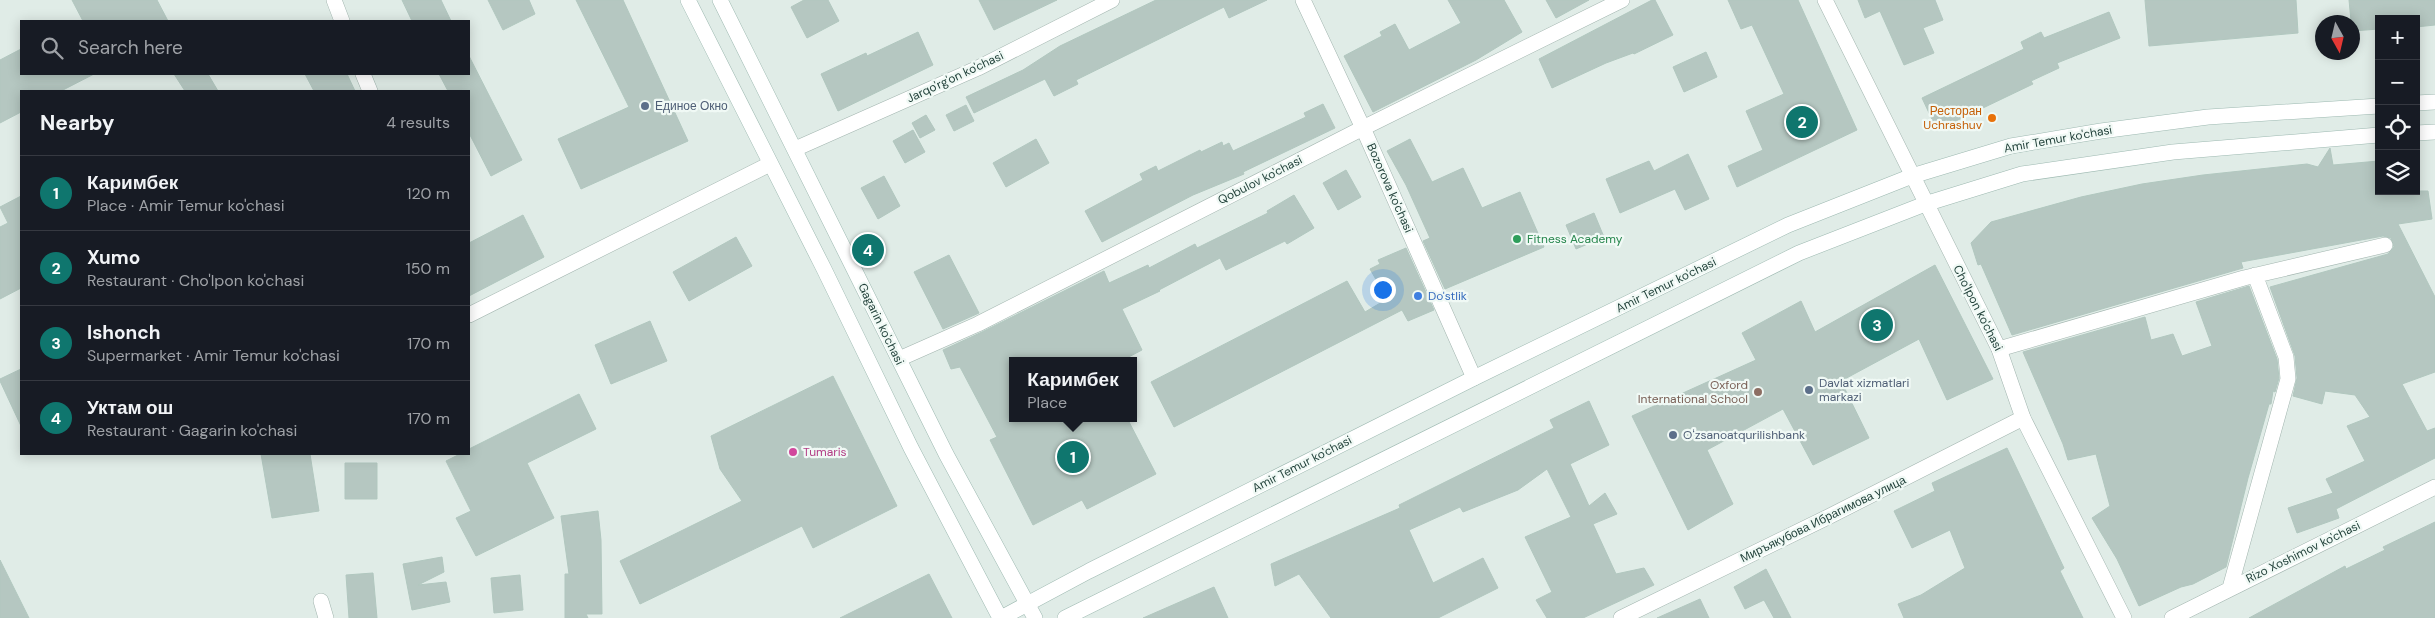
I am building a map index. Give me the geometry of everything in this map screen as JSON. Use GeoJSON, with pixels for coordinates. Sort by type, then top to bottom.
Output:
{"type":"FeatureCollection","features":[{"type":"Feature","properties":{"kind":"main road"},"geometry":{"type":"LineString","coordinates":[[334,0],[342,20]]}},
{"type":"Feature","properties":{"kind":"main road"},"geometry":{"type":"LineString","coordinates":[[688,0],[828,277],[911,448],[1000,618]]}},
{"type":"Feature","properties":{"kind":"main road","name":"Gagarin ko'chasi"},"geometry":{"type":"LineString","coordinates":[[720,0],[946,454],[1035,618]]}},
{"type":"Feature","properties":{"kind":"main road","name":"Jarqo'rg'on ko'chasi"},"geometry":{"type":"LineString","coordinates":[[795,149],[978,68],[1112,0]]}},
{"type":"Feature","properties":{"kind":"main road","name":"Bozorova ko'chasi"},"geometry":{"type":"LineString","coordinates":[[1303,0],[1363,128],[1474,378]]}},
{"type":"Feature","properties":{"kind":"main road","name":"Qobulov ko'chasi"},"geometry":{"type":"LineString","coordinates":[[899,359],[978,324],[1363,128],[1622,0]]}},
{"type":"Feature","properties":{"kind":"main road","name":"Cho'lpon ko'chasi"},"geometry":{"type":"LineString","coordinates":[[1825,0],[1925,204],[1999,349],[2023,418],[2124,618]]}},
{"type":"Feature","properties":{"kind":"main road"},"geometry":{"type":"LineString","coordinates":[[363,75],[370,90]]}},
{"type":"Feature","properties":{"kind":"main road"},"geometry":{"type":"LineString","coordinates":[[2420,104],[2435,102]]}},
{"type":"Feature","properties":{"kind":"main road","name":"Amir Temur ko'chasi"},"geometry":{"type":"LineString","coordinates":[[1000,618],[1474,378],[1788,225],[1912,176],[2011,146],[2101,131],[2208,117],[2375,106]]}},
{"type":"Feature","properties":{"kind":"main road"},"geometry":{"type":"LineString","coordinates":[[2420,133],[2435,132]]}},
{"type":"Feature","properties":{"kind":"main road"},"geometry":{"type":"LineString","coordinates":[[1065,618],[1799,253],[1925,204],[2032,173],[2173,152],[2375,135]]}},
{"type":"Feature","properties":{"kind":"main road"},"geometry":{"type":"LineString","coordinates":[[470,314],[770,164]]}},
{"type":"Feature","properties":{"kind":"main road"},"geometry":{"type":"LineString","coordinates":[[1999,349],[2255,276],[2386,245]]}},
{"type":"Feature","properties":{"kind":"main road"},"geometry":{"type":"LineString","coordinates":[[2230,588],[2288,379],[2286,357],[2255,276]]}},
{"type":"Feature","properties":{"kind":"main road","name":"Миръякубова Ибрагимова улица"},"geometry":{"type":"LineString","coordinates":[[1621,618],[1828,517],[2023,418]]}},
{"type":"Feature","properties":{"kind":"main road","name":"Rizo Xoshimov ko'chasi"},"geometry":{"type":"LineString","coordinates":[[2172,618],[2435,487]]}},
{"type":"Feature","properties":{"kind":"main road"},"geometry":{"type":"LineString","coordinates":[[321,602],[326,618]]}},
{"type":"Feature","properties":{"kind":"building"},"geometry":{"type":"Polygon","coordinates":[[[72,0],[157,0],[167,20],[82,20],[72,0]]]}},
{"type":"Feature","properties":{"kind":"building"},"geometry":{"type":"Polygon","coordinates":[[[402,0],[441,0],[451,20],[412,20],[402,0]]]}},
{"type":"Feature","properties":{"kind":"building"},"geometry":{"type":"Polygon","coordinates":[[[488,0],[529,0],[535,14],[503,30],[488,0]]]}},
{"type":"Feature","properties":{"kind":"building"},"geometry":{"type":"Polygon","coordinates":[[[576,0],[623,0],[688,141],[581,189],[558,139],[629,107],[576,0]]]}},
{"type":"Feature","properties":{"kind":"building"},"geometry":{"type":"Polygon","coordinates":[[[804,0],[828,0],[839,21],[807,38],[791,7],[804,0]]]}},
{"type":"Feature","properties":{"kind":"building"},"geometry":{"type":"Polygon","coordinates":[[[979,0],[1057,0],[994,30],[979,0]]]}},
{"type":"Feature","properties":{"kind":"building"},"geometry":{"type":"Polygon","coordinates":[[[1156,0],[1267,0],[1229,18],[1224,7],[1076,80],[1078,84],[1054,96],[1045,79],[974,113],[966,97],[1023,70],[1060,46],[1156,0]]]}},
{"type":"Feature","properties":{"kind":"building"},"geometry":{"type":"Polygon","coordinates":[[[1448,0],[1504,0],[1522,32],[1476,60],[1373,112],[1344,56],[1382,36],[1380,32],[1395,24],[1409,50],[1461,23],[1448,0]]]}},
{"type":"Feature","properties":{"kind":"building"},"geometry":{"type":"Polygon","coordinates":[[[1546,0],[1589,0],[1556,18],[1546,0]]]}},
{"type":"Feature","properties":{"kind":"building"},"geometry":{"type":"Polygon","coordinates":[[[1655,0],[1673,35],[1634,54],[1606,63],[1552,88],[1539,59],[1655,0]]]}},
{"type":"Feature","properties":{"kind":"building"},"geometry":{"type":"Polygon","coordinates":[[[1728,0],[1798,0],[1857,130],[1737,187],[1728,166],[1763,150],[1746,111],[1784,94],[1752,25],[1741,29],[1728,0]]]}},
{"type":"Feature","properties":{"kind":"building"},"geometry":{"type":"Polygon","coordinates":[[[1858,0],[1935,0],[1943,20],[1923,28],[1934,53],[1904,65],[1880,11],[1865,18],[1858,0]]]}},
{"type":"Feature","properties":{"kind":"building"},"geometry":{"type":"Polygon","coordinates":[[[2145,0],[2296,0],[2298,33],[2149,46],[2145,0]]]}},
{"type":"Feature","properties":{"kind":"building"},"geometry":{"type":"Polygon","coordinates":[[[2349,0],[2435,0],[2435,25],[2420,27],[2420,15],[2375,15],[2375,29],[2360,30],[2360,15],[2350,15],[2349,0]]]}},
{"type":"Feature","properties":{"kind":"building"},"geometry":{"type":"Polygon","coordinates":[[[2109,12],[2120,38],[2057,63],[2059,68],[2031,81],[2033,84],[1937,130],[1922,98],[2024,49],[2021,42],[2041,32],[2044,38],[2109,12]]]}},
{"type":"Feature","properties":{"kind":"building"},"geometry":{"type":"Polygon","coordinates":[[[918,32],[933,65],[838,111],[821,74],[866,53],[867,56],[918,32]]]}},
{"type":"Feature","properties":{"kind":"building"},"geometry":{"type":"Polygon","coordinates":[[[20,50],[20,75],[92,75],[63,90],[20,90],[20,113],[0,123],[0,60],[20,50]]]}},
{"type":"Feature","properties":{"kind":"building"},"geometry":{"type":"Polygon","coordinates":[[[1706,52],[1717,77],[1684,92],[1673,67],[1706,52]]]}},
{"type":"Feature","properties":{"kind":"building"},"geometry":{"type":"Polygon","coordinates":[[[470,58],[522,160],[491,176],[470,135],[470,90],[447,90],[440,75],[470,75],[470,58]]]}},
{"type":"Feature","properties":{"kind":"building"},"geometry":{"type":"Polygon","coordinates":[[[175,75],[209,75],[217,90],[184,90],[175,75]]]}},
{"type":"Feature","properties":{"kind":"building"},"geometry":{"type":"Polygon","coordinates":[[[306,75],[347,75],[355,90],[313,90],[306,75]]]}},
{"type":"Feature","properties":{"kind":"building"},"geometry":{"type":"Polygon","coordinates":[[[1323,104],[1335,128],[1243,172],[1244,174],[1193,195],[1102,242],[1085,211],[1143,180],[1140,174],[1156,166],[1158,171],[1200,150],[1201,152],[1222,142],[1223,146],[1229,143],[1233,151],[1306,117],[1304,113],[1323,104]]]}},
{"type":"Feature","properties":{"kind":"building"},"geometry":{"type":"Polygon","coordinates":[[[966,105],[974,121],[954,131],[946,115],[966,105]]]}},
{"type":"Feature","properties":{"kind":"building"},"geometry":{"type":"Polygon","coordinates":[[[926,115],[935,130],[920,138],[912,123],[926,115]]]}},
{"type":"Feature","properties":{"kind":"building"},"geometry":{"type":"Polygon","coordinates":[[[913,130],[925,152],[905,163],[893,141],[913,130]]]}},
{"type":"Feature","properties":{"kind":"building"},"geometry":{"type":"Polygon","coordinates":[[[1036,139],[1049,163],[1006,187],[993,163],[1036,139]]]}},
{"type":"Feature","properties":{"kind":"building"},"geometry":{"type":"Polygon","coordinates":[[[1410,139],[1432,182],[1463,168],[1482,208],[1520,192],[1544,247],[1445,289],[1423,241],[1430,238],[1406,185],[1387,151],[1410,139]]]}},
{"type":"Feature","properties":{"kind":"building"},"geometry":{"type":"Polygon","coordinates":[[[2330,148],[2333,165],[2375,161],[2375,195],[2420,195],[2420,191],[2428,191],[2432,219],[2398,224],[2435,297],[2435,372],[2402,384],[2427,431],[2435,428],[2435,458],[2336,509],[2339,518],[2297,533],[2288,508],[2333,493],[2326,479],[2365,461],[2347,426],[2370,417],[2355,395],[2325,391],[2322,404],[2293,396],[2297,378],[2295,356],[2270,287],[2388,254],[2394,247],[2391,238],[2383,236],[2241,262],[2243,268],[2012,335],[1981,264],[1978,265],[1971,243],[1991,222],[2081,197],[2142,184],[2203,175],[2307,164],[2318,167],[2330,148]]]}},
{"type":"Feature","properties":{"kind":"building"},"geometry":{"type":"Polygon","coordinates":[[[1688,154],[1709,199],[1685,210],[1675,189],[1620,213],[1606,179],[1649,161],[1654,171],[1688,154]]]}},
{"type":"Feature","properties":{"kind":"building"},"geometry":{"type":"Polygon","coordinates":[[[1346,170],[1361,197],[1338,210],[1323,183],[1346,170]]]}},
{"type":"Feature","properties":{"kind":"building"},"geometry":{"type":"Polygon","coordinates":[[[884,176],[900,206],[878,219],[861,188],[884,176]]]}},
{"type":"Feature","properties":{"kind":"building"},"geometry":{"type":"Polygon","coordinates":[[[1294,195],[1314,228],[1287,244],[1285,241],[1226,270],[1220,258],[1160,291],[1122,309],[1142,350],[1129,357],[1009,357],[1009,422],[1129,422],[1156,474],[1087,509],[1082,500],[1033,525],[990,440],[997,437],[960,367],[951,369],[943,350],[1104,271],[1109,283],[1148,265],[1149,268],[1195,244],[1197,248],[1268,213],[1267,211],[1294,195]]]}},
{"type":"Feature","properties":{"kind":"building"},"geometry":{"type":"Polygon","coordinates":[[[20,197],[20,289],[0,299],[0,227],[8,223],[0,207],[20,197]]]}},
{"type":"Feature","properties":{"kind":"building"},"geometry":{"type":"Polygon","coordinates":[[[1594,213],[1604,237],[1576,249],[1566,225],[1594,213]]]}},
{"type":"Feature","properties":{"kind":"building"},"geometry":{"type":"Polygon","coordinates":[[[523,215],[544,257],[470,295],[470,242],[523,215]]]}},
{"type":"Feature","properties":{"kind":"building"},"geometry":{"type":"Polygon","coordinates":[[[736,237],[752,266],[689,301],[673,272],[736,237]]]}},
{"type":"Feature","properties":{"kind":"building"},"geometry":{"type":"Polygon","coordinates":[[[1406,248],[1434,310],[1408,321],[1402,310],[1174,427],[1151,382],[1347,281],[1365,312],[1387,299],[1370,269],[1380,264],[1378,260],[1406,248]]]}},
{"type":"Feature","properties":{"kind":"building"},"geometry":{"type":"Polygon","coordinates":[[[949,255],[979,313],[943,329],[914,272],[949,255]]]}},
{"type":"Feature","properties":{"kind":"building","name":"Davlat xizmatlari markazi"},"geometry":{"type":"Polygon","coordinates":[[[1935,265],[1993,379],[1947,400],[1919,339],[1841,381],[1869,438],[1813,465],[1783,409],[1707,450],[1733,504],[1688,530],[1632,416],[1756,360],[1742,333],[1801,301],[1815,332],[1935,265]]]}},
{"type":"Feature","properties":{"kind":"building"},"geometry":{"type":"Polygon","coordinates":[[[2249,286],[2277,359],[2279,378],[2275,392],[2273,391],[2271,404],[2269,404],[2248,478],[2226,567],[2193,584],[2181,587],[2139,606],[2117,559],[2092,518],[2110,506],[2096,454],[2068,460],[2063,444],[2023,352],[2145,317],[2151,340],[2173,334],[2182,356],[2212,346],[2196,302],[2249,286]]]}},
{"type":"Feature","properties":{"kind":"building"},"geometry":{"type":"Polygon","coordinates":[[[650,321],[667,361],[611,384],[595,345],[650,321]]]}},
{"type":"Feature","properties":{"kind":"building"},"geometry":{"type":"Polygon","coordinates":[[[20,369],[20,424],[0,381],[0,379],[20,369]]]}},
{"type":"Feature","properties":{"kind":"building","name":"Tumaris"},"geometry":{"type":"Polygon","coordinates":[[[833,376],[897,506],[813,548],[802,526],[640,604],[620,561],[742,501],[720,469],[711,436],[833,376]]]}},
{"type":"Feature","properties":{"kind":"building"},"geometry":{"type":"Polygon","coordinates":[[[579,394],[596,429],[527,463],[554,518],[476,556],[456,518],[471,511],[446,461],[458,455],[470,455],[470,448],[579,394]]]}},
{"type":"Feature","properties":{"kind":"building"},"geometry":{"type":"Polygon","coordinates":[[[1589,401],[1609,445],[1570,464],[1589,506],[1605,493],[1617,514],[1593,524],[1616,574],[1644,568],[1654,585],[1583,618],[1547,618],[1536,600],[1552,592],[1525,537],[1571,517],[1547,469],[1518,490],[1463,512],[1460,507],[1409,530],[1433,583],[1483,558],[1498,588],[1438,618],[1331,618],[1299,574],[1275,586],[1271,564],[1400,508],[1399,505],[1554,428],[1550,420],[1589,401]]]}},
{"type":"Feature","properties":{"kind":"building"},"geometry":{"type":"Polygon","coordinates":[[[2007,448],[2064,568],[2060,571],[2083,618],[1904,618],[1898,604],[1921,595],[1965,568],[1950,530],[1912,548],[1894,511],[1935,491],[1932,483],[2007,448]]]}},
{"type":"Feature","properties":{"kind":"building"},"geometry":{"type":"Polygon","coordinates":[[[261,455],[310,455],[319,511],[272,518],[261,455]]]}},
{"type":"Feature","properties":{"kind":"building"},"geometry":{"type":"Polygon","coordinates":[[[345,463],[377,463],[377,499],[345,499],[345,463]]]}},
{"type":"Feature","properties":{"kind":"building"},"geometry":{"type":"Polygon","coordinates":[[[598,511],[601,540],[602,614],[586,614],[588,618],[565,618],[565,574],[569,574],[561,516],[598,511]]]}},
{"type":"Feature","properties":{"kind":"building"},"geometry":{"type":"Polygon","coordinates":[[[2435,522],[2435,618],[2249,618],[2345,566],[2346,569],[2385,550],[2383,547],[2435,522]]]}},
{"type":"Feature","properties":{"kind":"building"},"geometry":{"type":"Polygon","coordinates":[[[442,557],[444,572],[418,585],[446,582],[450,602],[412,610],[403,564],[442,557]]]}},
{"type":"Feature","properties":{"kind":"building"},"geometry":{"type":"Polygon","coordinates":[[[0,560],[29,618],[0,618],[0,560]]]}},
{"type":"Feature","properties":{"kind":"building"},"geometry":{"type":"Polygon","coordinates":[[[1766,569],[1791,618],[1774,618],[1764,600],[1745,609],[1734,587],[1766,569]]]}},
{"type":"Feature","properties":{"kind":"building"},"geometry":{"type":"Polygon","coordinates":[[[373,573],[377,618],[349,618],[346,575],[373,573]]]}},
{"type":"Feature","properties":{"kind":"building"},"geometry":{"type":"Polygon","coordinates":[[[929,574],[952,618],[840,618],[929,574]]]}},
{"type":"Feature","properties":{"kind":"building"},"geometry":{"type":"Polygon","coordinates":[[[520,575],[523,610],[494,613],[491,578],[520,575]]]}},
{"type":"Feature","properties":{"kind":"building"},"geometry":{"type":"Polygon","coordinates":[[[1214,587],[1228,618],[1143,618],[1214,587]]]}},
{"type":"Feature","properties":{"kind":"building"},"geometry":{"type":"Polygon","coordinates":[[[1700,599],[1709,618],[1657,618],[1700,599]]]}},
{"type":"Feature","properties":{"kind":"place","name":"Единое Окно"},"geometry":{"type":"Point","coordinates":[645,106]}},
{"type":"Feature","properties":{"kind":"place","name":"Ресторан Uchrashuv"},"geometry":{"type":"Point","coordinates":[1992,118]}},
{"type":"Feature","properties":{"kind":"place","name":"Xumo"},"geometry":{"type":"Point","coordinates":[1802,122]}},
{"type":"Feature","properties":{"kind":"place","name":"Fitness Academy"},"geometry":{"type":"Point","coordinates":[1517,239]}},
{"type":"Feature","properties":{"kind":"place","name":"Уктам ош"},"geometry":{"type":"Point","coordinates":[868,250]}},
{"type":"Feature","properties":{"kind":"place","name":"Do'stlik"},"geometry":{"type":"Point","coordinates":[1418,296]}},
{"type":"Feature","properties":{"kind":"place","name":"Ishonch"},"geometry":{"type":"Point","coordinates":[1877,325]}},
{"type":"Feature","properties":{"kind":"place","name":"Davlat xizmatlari markazi"},"geometry":{"type":"Point","coordinates":[1809,390]}},
{"type":"Feature","properties":{"kind":"place","name":"Oxford International School"},"geometry":{"type":"Point","coordinates":[1758,392]}},
{"type":"Feature","properties":{"kind":"place","name":"Oʻzsanoatqurilishbank"},"geometry":{"type":"Point","coordinates":[1673,435]}},
{"type":"Feature","properties":{"kind":"place","name":"Tumaris"},"geometry":{"type":"Point","coordinates":[793,452]}},
{"type":"Feature","properties":{"kind":"place","name":"Каримбек"},"geometry":{"type":"Point","coordinates":[1073,457]}}]}
